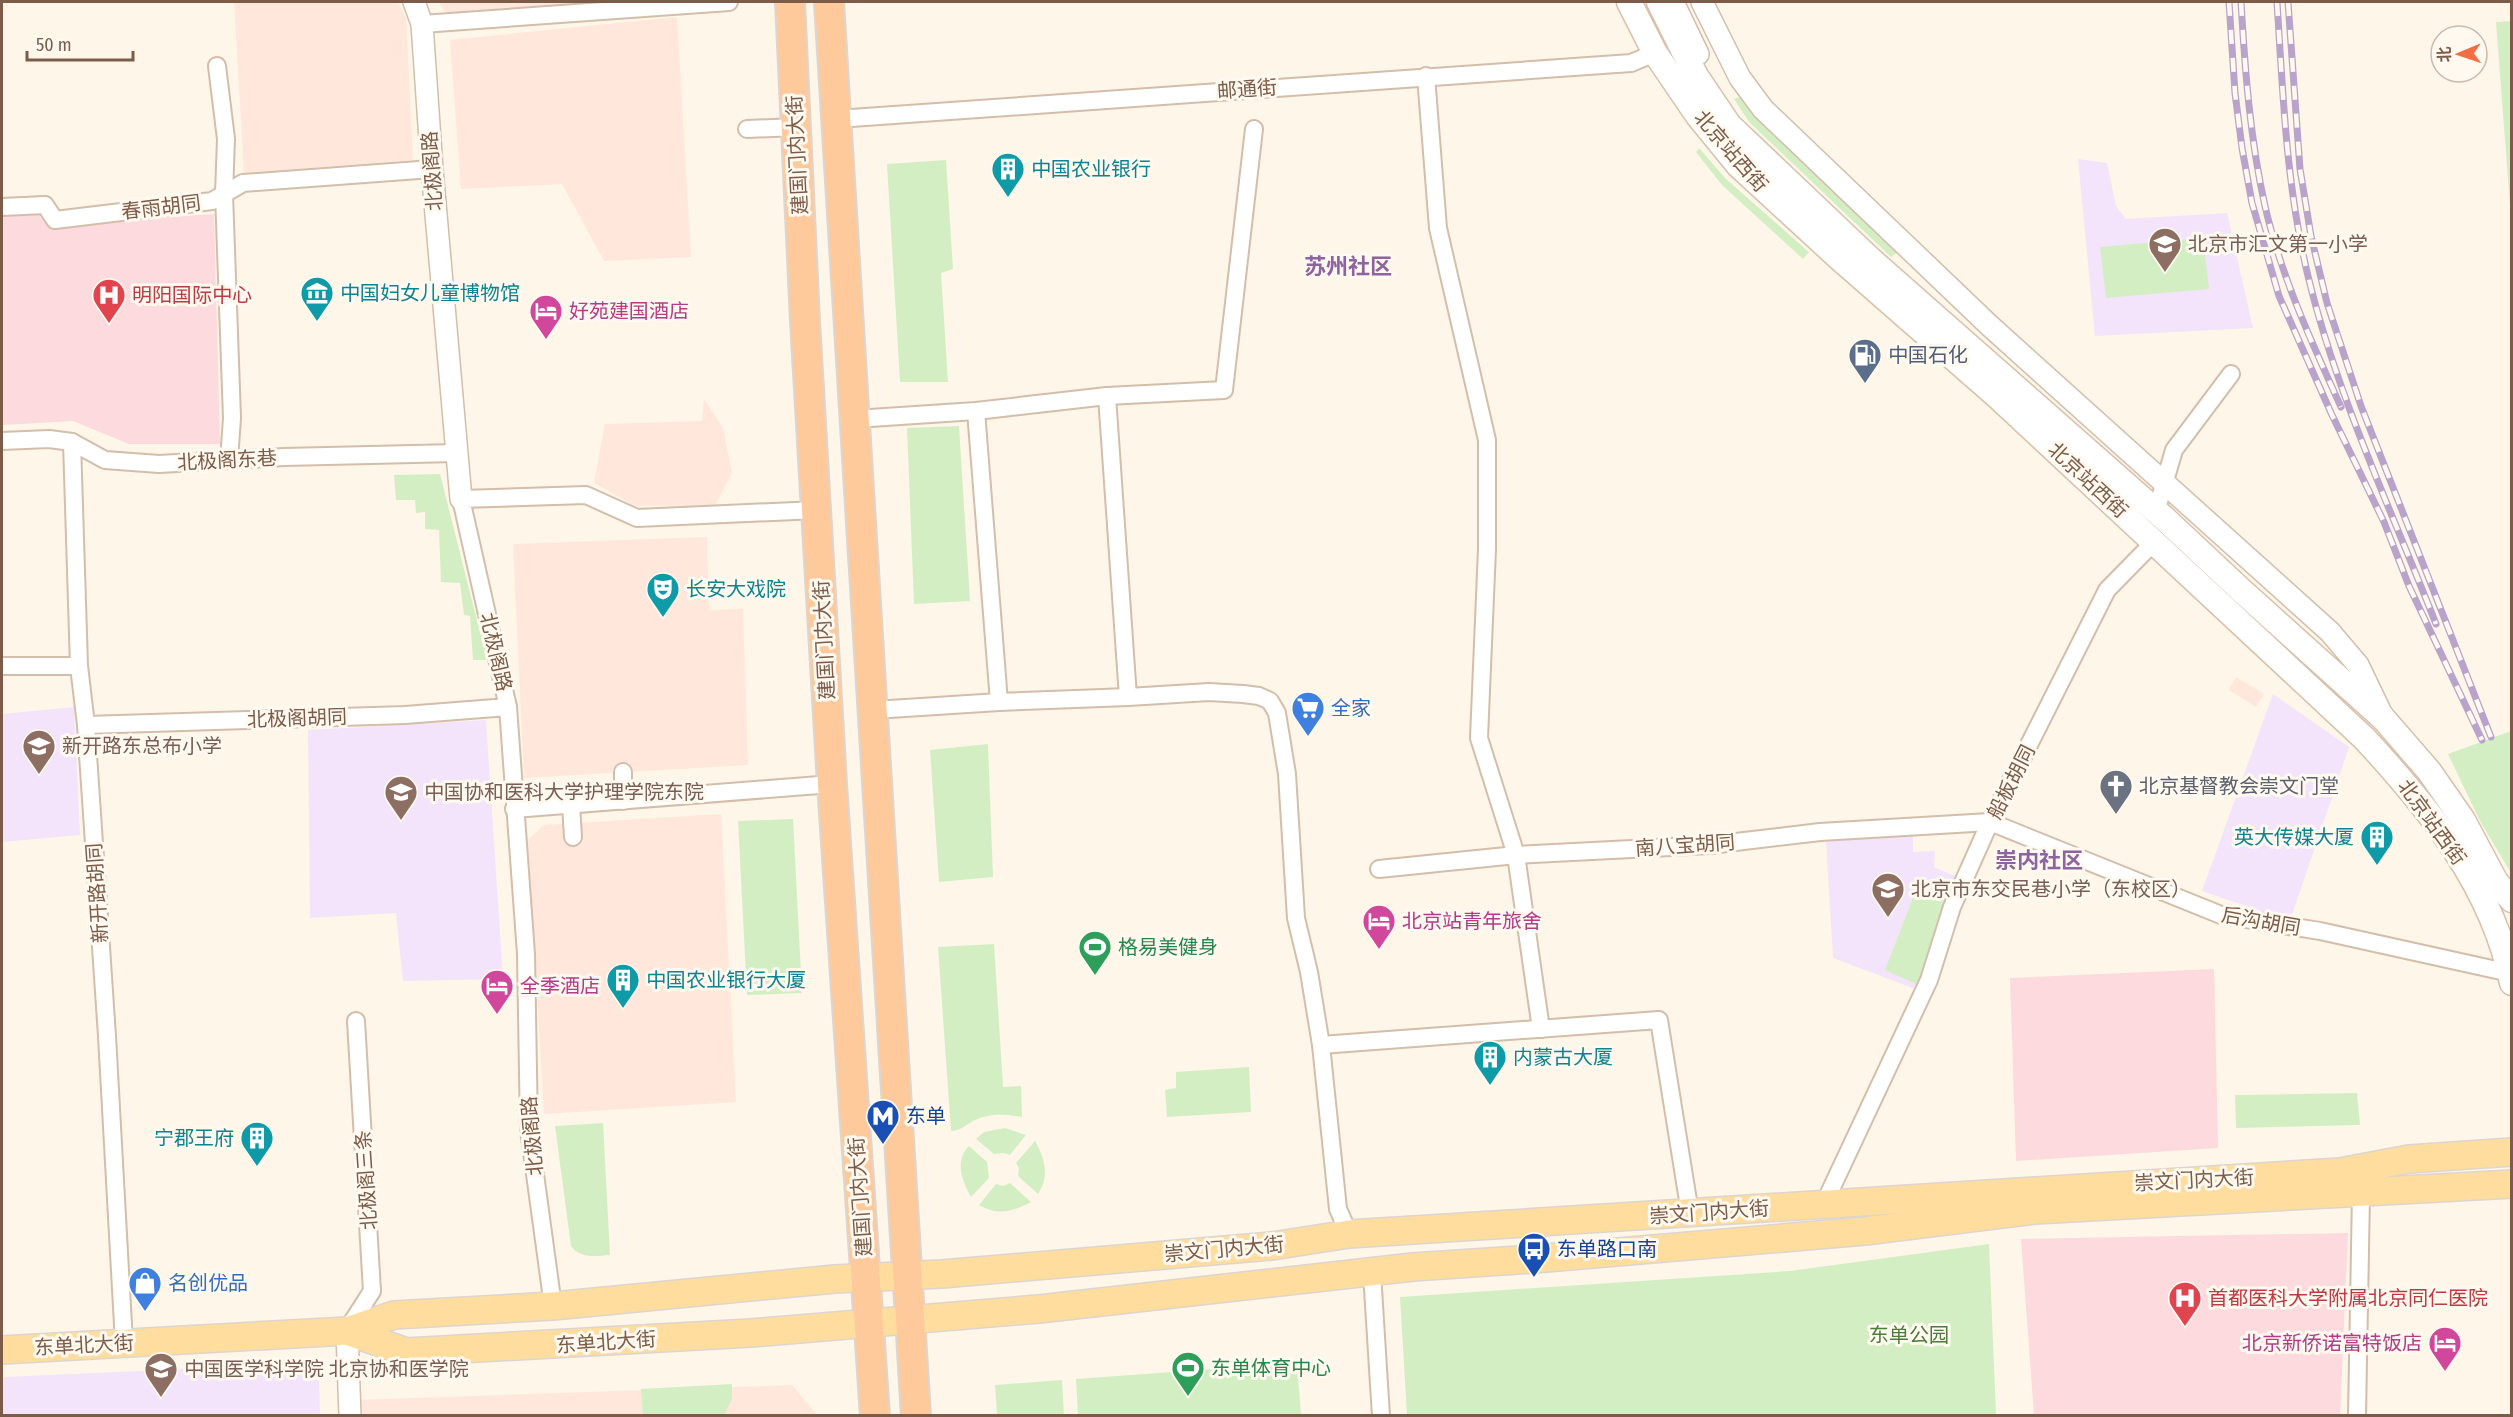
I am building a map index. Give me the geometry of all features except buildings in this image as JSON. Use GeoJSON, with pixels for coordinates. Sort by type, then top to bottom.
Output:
{"type":"FeatureCollection","features":[{"type":"Feature","properties":{"kind":"highway","name":"建国门内大街"},"geometry":{"type":"LineString","coordinates":[[790,2],[805,321],[832,784],[875,1416]]}},
{"type":"Feature","properties":{"kind":"highway","name":"建国门内大街"},"geometry":{"type":"LineString","coordinates":[[829,2],[916,1416]]}},
{"type":"Feature","properties":{"kind":"main road","name":"北京站西街"},"geometry":{"type":"LineString","coordinates":[[1629,2],[1655,53],[1698,116],[1738,165],[1838,257],[1998,397],[2364,738],[2412,789],[2445,833],[2466,869],[2493,922],[2511,978]]}},
{"type":"Feature","properties":{"kind":"main road","name":"北京站西街"},"geometry":{"type":"LineString","coordinates":[[1659,2],[1696,76],[1729,125],[1870,259],[2156,512],[2383,718],[2429,771],[2463,820],[2496,882],[2511,900]]}},
{"type":"Feature","properties":{"kind":"main road","name":"崇文门内大街"},"geometry":{"type":"LineString","coordinates":[[866,1278],[1272,1246],[1349,1234],[2340,1172],[2409,1159],[2511,1152]]}},
{"type":"Feature","properties":{"kind":"main road","name":"崇文门内大街"},"geometry":{"type":"LineString","coordinates":[[868,1323],[1083,1305],[1413,1267],[1535,1260],[1865,1231],[2035,1210],[2361,1194],[2511,1184]]}},
{"type":"Feature","properties":{"kind":"main road","name":"东单北大街"},"geometry":{"type":"LineString","coordinates":[[2,1350],[339,1332],[394,1315],[553,1306],[866,1278]]}},
{"type":"Feature","properties":{"kind":"main road","name":"东单北大街"},"geometry":{"type":"LineString","coordinates":[[339,1332],[406,1352],[751,1333],[868,1323]]}},
{"type":"Feature","properties":{"kind":"street","name":"北极阁路"},"geometry":{"type":"LineString","coordinates":[[414,2],[422,24],[432,169],[461,499],[508,707],[526,954],[529,1130],[553,1306]]}},
{"type":"Feature","properties":{"kind":"street"},"geometry":{"type":"LineString","coordinates":[[422,24],[729,2]]}},
{"type":"Feature","properties":{"kind":"street","name":"北京站西街"},"geometry":{"type":"LineString","coordinates":[[1673,2],[1722,98],[1753,135],[1952,320],[1982,357]]}},
{"type":"Feature","properties":{"kind":"street"},"geometry":{"type":"LineString","coordinates":[[1702,2],[1740,78],[1763,109],[1990,326],[2330,632],[2358,665],[2383,718]]}},
{"type":"Feature","properties":{"kind":"street","name":"邮通街"},"geometry":{"type":"LineString","coordinates":[[837,119],[1631,63],[1655,53]]}},
{"type":"Feature","properties":{"kind":"street"},"geometry":{"type":"LineString","coordinates":[[217,66],[226,139],[224,194],[232,418],[229,460]]}},
{"type":"Feature","properties":{"kind":"street"},"geometry":{"type":"LineString","coordinates":[[1426,76],[1438,228],[1487,440],[1486,549],[1479,738],[1516,855],[1541,1029]]}},
{"type":"Feature","properties":{"kind":"street"},"geometry":{"type":"LineString","coordinates":[[747,129],[796,127]]}},
{"type":"Feature","properties":{"kind":"street"},"geometry":{"type":"LineString","coordinates":[[855,420],[976,411],[1107,396],[1224,390],[1254,129]]}},
{"type":"Feature","properties":{"kind":"street","name":"春雨胡同"},"geometry":{"type":"LineString","coordinates":[[2,207],[45,205],[55,220],[212,201],[243,183],[432,169]]}},
{"type":"Feature","properties":{"kind":"street"},"geometry":{"type":"LineString","coordinates":[[2156,512],[2174,450],[2231,374]]}},
{"type":"Feature","properties":{"kind":"street"},"geometry":{"type":"LineString","coordinates":[[1107,396],[1128,697]]}},
{"type":"Feature","properties":{"kind":"street"},"geometry":{"type":"LineString","coordinates":[[976,411],[999,702]]}},
{"type":"Feature","properties":{"kind":"street","name":"北极阁东巷"},"geometry":{"type":"LineString","coordinates":[[2,441],[49,439],[72,442],[105,460],[159,464],[284,457],[456,453]]}},
{"type":"Feature","properties":{"kind":"street","name":"新开路胡同"},"geometry":{"type":"LineString","coordinates":[[72,442],[78,666],[86,725],[107,1036],[124,1343]]}},
{"type":"Feature","properties":{"kind":"street"},"geometry":{"type":"LineString","coordinates":[[461,499],[586,495],[637,518],[817,510]]}},
{"type":"Feature","properties":{"kind":"street","name":"船板胡同"},"geometry":{"type":"LineString","coordinates":[[1824,1204],[1929,980],[1952,907],[1990,822],[2108,590],[2154,542]]}},
{"type":"Feature","properties":{"kind":"street"},"geometry":{"type":"LineString","coordinates":[[2,666],[78,666]]}},
{"type":"Feature","properties":{"kind":"street"},"geometry":{"type":"LineString","coordinates":[[874,710],[1209,692],[1259,696],[1270,701],[1277,713],[1287,774],[1296,918],[1309,972],[1321,1045],[1338,1209],[1349,1234]]}},
{"type":"Feature","properties":{"kind":"street","name":"北极阁胡同"},"geometry":{"type":"LineString","coordinates":[[86,725],[405,715],[508,707]]}},
{"type":"Feature","properties":{"kind":"street"},"geometry":{"type":"LineString","coordinates":[[623,772],[623,801]]}},
{"type":"Feature","properties":{"kind":"street"},"geometry":{"type":"LineString","coordinates":[[514,808],[832,784]]}},
{"type":"Feature","properties":{"kind":"street"},"geometry":{"type":"LineString","coordinates":[[572,805],[573,837]]}},
{"type":"Feature","properties":{"kind":"street","name":"南八宝胡同"},"geometry":{"type":"LineString","coordinates":[[1379,869],[1516,855],[1710,845],[1820,831],[1990,822]]}},
{"type":"Feature","properties":{"kind":"street","name":"后沟胡同"},"geometry":{"type":"LineString","coordinates":[[1990,822],[2221,915],[2320,931],[2511,978]]}},
{"type":"Feature","properties":{"kind":"street"},"geometry":{"type":"LineString","coordinates":[[1321,1045],[1659,1020],[1690,1213]]}},
{"type":"Feature","properties":{"kind":"street","name":"北极阁三条"},"geometry":{"type":"LineString","coordinates":[[339,1332],[372,1291],[356,1022]]}},
{"type":"Feature","properties":{"kind":"street"},"geometry":{"type":"LineString","coordinates":[[2357,1416],[2361,1194]]}},
{"type":"Feature","properties":{"kind":"street"},"geometry":{"type":"LineString","coordinates":[[1372,1273],[1381,1416]]}},
{"type":"Feature","properties":{"kind":"street"},"geometry":{"type":"LineString","coordinates":[[335,1416],[339,1332]]}},
{"type":"Feature","properties":{"kind":"street"},"geometry":{"type":"LineString","coordinates":[[339,1332],[350,1416]]}},
{"type":"Feature","properties":{"kind":"shaded area"},"geometry":{"type":"Polygon","coordinates":[[[234,2],[397,2],[406,17],[413,160],[244,173],[234,2]]]}},
{"type":"Feature","properties":{"kind":"shaded area"},"geometry":{"type":"Polygon","coordinates":[[[439,2],[596,2],[446,14],[439,2]]]}},
{"type":"Feature","properties":{"kind":"shaded area"},"geometry":{"type":"Polygon","coordinates":[[[677,17],[691,257],[604,261],[562,184],[461,189],[450,40],[677,17]]]}},
{"type":"Feature","properties":{"kind":"shaded area","name":"北京市汇文第一小学"},"geometry":{"type":"Polygon","coordinates":[[[2078,159],[2107,163],[2116,206],[2126,219],[2227,213],[2253,328],[2095,336],[2078,159]]]}},
{"type":"Feature","properties":{"kind":"shaded area","name":"明阳国际中心"},"geometry":{"type":"Polygon","coordinates":[[[214,214],[220,444],[129,444],[73,421],[2,425],[2,216],[38,215],[50,226],[214,214]]]}},
{"type":"Feature","properties":{"kind":"shaded area"},"geometry":{"type":"Polygon","coordinates":[[[704,399],[723,428],[732,473],[715,505],[635,506],[594,483],[605,424],[702,421],[704,399]]]}},
{"type":"Feature","properties":{"kind":"shaded area"},"geometry":{"type":"Polygon","coordinates":[[[707,537],[709,610],[743,609],[748,765],[524,778],[513,544],[707,537]]]}},
{"type":"Feature","properties":{"kind":"shaded area"},"geometry":{"type":"Polygon","coordinates":[[[2236,677],[2264,694],[2256,707],[2229,690],[2236,677]]]}},
{"type":"Feature","properties":{"kind":"shaded area"},"geometry":{"type":"Polygon","coordinates":[[[2273,694],[2349,747],[2290,921],[2202,891],[2273,694]]]}},
{"type":"Feature","properties":{"kind":"shaded area","name":"新开路东总布小学"},"geometry":{"type":"Polygon","coordinates":[[[74,707],[80,835],[2,842],[2,714],[74,707]]]}},
{"type":"Feature","properties":{"kind":"shaded area","name":"中国协和医科大学护理学院东院"},"geometry":{"type":"Polygon","coordinates":[[[486,720],[503,979],[403,981],[396,913],[310,918],[308,730],[486,720]]]}},
{"type":"Feature","properties":{"kind":"shaded area"},"geometry":{"type":"Polygon","coordinates":[[[721,814],[736,1102],[544,1114],[528,840],[544,825],[721,814]]]}},
{"type":"Feature","properties":{"kind":"shaded area","name":"北京市东交民巷小学（东校区）"},"geometry":{"type":"Polygon","coordinates":[[[1913,834],[1913,852],[1935,851],[1934,867],[1960,878],[1918,990],[1833,958],[1826,841],[1913,834]]]}},
{"type":"Feature","properties":{"kind":"shaded area"},"geometry":{"type":"Polygon","coordinates":[[[2214,969],[2218,1148],[2016,1161],[2010,978],[2214,969]]]}},
{"type":"Feature","properties":{"kind":"shaded area","name":"首都医科大学附属北京同仁医院"},"geometry":{"type":"Polygon","coordinates":[[[2348,1233],[2340,1415],[2034,1415],[2021,1239],[2348,1233]]]}},
{"type":"Feature","properties":{"kind":"shaded area","name":"中国医学科学院 北京协和医学院"},"geometry":{"type":"Polygon","coordinates":[[[294,1364],[319,1381],[320,1415],[2,1415],[2,1378],[6,1377],[294,1364]]]}},
{"type":"Feature","properties":{"kind":"shaded area"},"geometry":{"type":"Polygon","coordinates":[[[792,1385],[817,1415],[356,1416],[355,1400],[792,1385]]]}},
{"type":"Feature","properties":{"kind":"green space"},"geometry":{"type":"Polygon","coordinates":[[[2511,21],[2512,205],[2510,205],[2496,22],[2511,21]]]}},
{"type":"Feature","properties":{"kind":"green space"},"geometry":{"type":"Polygon","coordinates":[[[1740,97],[1762,124],[1898,252],[1891,257],[1749,122],[1734,99],[1740,97]]]}},
{"type":"Feature","properties":{"kind":"green space"},"geometry":{"type":"Polygon","coordinates":[[[1699,148],[1726,179],[1809,252],[1803,259],[1722,185],[1696,152],[1699,148]]]}},
{"type":"Feature","properties":{"kind":"green space"},"geometry":{"type":"Polygon","coordinates":[[[946,160],[953,269],[941,273],[948,382],[900,382],[887,164],[946,160]]]}},
{"type":"Feature","properties":{"kind":"green space"},"geometry":{"type":"Polygon","coordinates":[[[2203,238],[2209,289],[2106,298],[2100,247],[2203,238]]]}},
{"type":"Feature","properties":{"kind":"green space"},"geometry":{"type":"Polygon","coordinates":[[[959,426],[970,601],[914,604],[907,428],[959,426]]]}},
{"type":"Feature","properties":{"kind":"green space"},"geometry":{"type":"Polygon","coordinates":[[[440,474],[487,660],[473,660],[470,616],[464,615],[460,583],[441,582],[439,530],[425,529],[425,512],[416,513],[415,500],[396,500],[394,475],[440,474]]]}},
{"type":"Feature","properties":{"kind":"green space"},"geometry":{"type":"Polygon","coordinates":[[[2511,731],[2511,873],[2480,821],[2448,754],[2511,731]]]}},
{"type":"Feature","properties":{"kind":"green space"},"geometry":{"type":"Polygon","coordinates":[[[988,744],[993,877],[939,882],[930,750],[988,744]]]}},
{"type":"Feature","properties":{"kind":"green space"},"geometry":{"type":"Polygon","coordinates":[[[793,819],[802,993],[747,995],[738,821],[793,819]]]}},
{"type":"Feature","properties":{"kind":"green space"},"geometry":{"type":"Polygon","coordinates":[[[1918,885],[1952,899],[1918,985],[1885,970],[1918,885]]]}},
{"type":"Feature","properties":{"kind":"green space"},"geometry":{"type":"Polygon","coordinates":[[[994,944],[1003,1087],[1021,1086],[1022,1117],[991,1115],[951,1131],[938,947],[994,944]]]}},
{"type":"Feature","properties":{"kind":"green space"},"geometry":{"type":"Polygon","coordinates":[[[1249,1067],[1251,1112],[1167,1117],[1165,1090],[1176,1088],[1176,1072],[1249,1067]]]}},
{"type":"Feature","properties":{"kind":"green space"},"geometry":{"type":"Polygon","coordinates":[[[2357,1093],[2360,1125],[2236,1128],[2235,1095],[2357,1093]]]}},
{"type":"Feature","properties":{"kind":"green space"},"geometry":{"type":"Polygon","coordinates":[[[603,1123],[610,1255],[589,1256],[579,1253],[571,1246],[555,1126],[603,1123]]]}},
{"type":"Feature","properties":{"kind":"green space"},"geometry":{"type":"Polygon","coordinates":[[[1005,1128],[1026,1135],[1010,1155],[994,1154],[976,1139],[984,1132],[1005,1128]]]}},
{"type":"Feature","properties":{"kind":"green space"},"geometry":{"type":"Polygon","coordinates":[[[1035,1141],[1045,1168],[1044,1181],[1038,1194],[1018,1176],[1019,1168],[1016,1163],[1035,1141]]]}},
{"type":"Feature","properties":{"kind":"green space"},"geometry":{"type":"Polygon","coordinates":[[[969,1146],[987,1162],[989,1178],[971,1197],[961,1171],[962,1158],[969,1146]]]}},
{"type":"Feature","properties":{"kind":"green space"},"geometry":{"type":"Polygon","coordinates":[[[1010,1183],[1031,1202],[1018,1208],[999,1212],[979,1205],[996,1184],[1003,1186],[1010,1183]]]}},
{"type":"Feature","properties":{"kind":"green space","name":"东单公园"},"geometry":{"type":"Polygon","coordinates":[[[1989,1244],[1996,1415],[1407,1415],[1400,1297],[1790,1271],[1989,1244]]]}},
{"type":"Feature","properties":{"kind":"green space","name":"东单体育中心"},"geometry":{"type":"Polygon","coordinates":[[[1297,1363],[1301,1415],[1078,1415],[1076,1379],[1297,1363]]]}},
{"type":"Feature","properties":{"kind":"green space"},"geometry":{"type":"Polygon","coordinates":[[[1062,1380],[1064,1415],[997,1415],[995,1385],[1062,1380]]]}},
{"type":"Feature","properties":{"kind":"green space"},"geometry":{"type":"Polygon","coordinates":[[[732,1384],[732,1399],[724,1415],[643,1415],[641,1389],[732,1384]]]}},
{"type":"Feature","properties":{"kind":"railway"},"geometry":{"type":"LineString","coordinates":[[2229,2],[2235,93],[2242,148],[2252,203],[2279,296],[2332,415],[2384,522],[2409,586],[2482,740]]}},
{"type":"Feature","properties":{"kind":"railway"},"geometry":{"type":"LineString","coordinates":[[2241,2],[2246,79],[2265,206],[2288,283],[2341,407]]}},
{"type":"Feature","properties":{"kind":"railway"},"geometry":{"type":"LineString","coordinates":[[2277,2],[2290,174],[2308,276],[2349,409],[2436,624]]}},
{"type":"Feature","properties":{"kind":"railway"},"geometry":{"type":"LineString","coordinates":[[2288,2],[2300,169],[2311,236],[2327,303],[2361,406],[2491,737]]}},
{"type":"Feature","properties":{"kind":"place","name":"中国农业银行"},"geometry":{"type":"Point","coordinates":[1008,198]}},
{"type":"Feature","properties":{"kind":"place","name":"北京市汇文第一小学"},"geometry":{"type":"Point","coordinates":[2165,273]}},
{"type":"Feature","properties":{"kind":"place","name":"中国妇女儿童博物馆"},"geometry":{"type":"Point","coordinates":[317,322]}},
{"type":"Feature","properties":{"kind":"place","name":"明阳国际中心"},"geometry":{"type":"Point","coordinates":[109,324]}},
{"type":"Feature","properties":{"kind":"place","name":"好苑建国酒店"},"geometry":{"type":"Point","coordinates":[546,340]}},
{"type":"Feature","properties":{"kind":"place","name":"中国石化"},"geometry":{"type":"Point","coordinates":[1865,384]}},
{"type":"Feature","properties":{"kind":"place","name":"长安大戏院"},"geometry":{"type":"Point","coordinates":[663,618]}},
{"type":"Feature","properties":{"kind":"place","name":"全家"},"geometry":{"type":"Point","coordinates":[1308,737]}},
{"type":"Feature","properties":{"kind":"place","name":"新开路东总布小学"},"geometry":{"type":"Point","coordinates":[39,775]}},
{"type":"Feature","properties":{"kind":"place","name":"北京基督教会崇文门堂"},"geometry":{"type":"Point","coordinates":[2116,815]}},
{"type":"Feature","properties":{"kind":"place","name":"中国协和医科大学护理学院东院"},"geometry":{"type":"Point","coordinates":[401,821]}},
{"type":"Feature","properties":{"kind":"place","name":"英大传媒大厦"},"geometry":{"type":"Point","coordinates":[2377,866]}},
{"type":"Feature","properties":{"kind":"place","name":"北京市东交民巷小学（东校区）"},"geometry":{"type":"Point","coordinates":[1888,918]}},
{"type":"Feature","properties":{"kind":"place","name":"北京站青年旅舍"},"geometry":{"type":"Point","coordinates":[1379,950]}},
{"type":"Feature","properties":{"kind":"place","name":"格易美健身"},"geometry":{"type":"Point","coordinates":[1095,976]}},
{"type":"Feature","properties":{"kind":"place","name":"中国农业银行大厦"},"geometry":{"type":"Point","coordinates":[623,1009]}},
{"type":"Feature","properties":{"kind":"place","name":"全季酒店"},"geometry":{"type":"Point","coordinates":[497,1015]}},
{"type":"Feature","properties":{"kind":"place","name":"内蒙古大厦"},"geometry":{"type":"Point","coordinates":[1490,1086]}},
{"type":"Feature","properties":{"kind":"place","name":"东单"},"geometry":{"type":"Point","coordinates":[883,1145]}},
{"type":"Feature","properties":{"kind":"place","name":"宁郡王府"},"geometry":{"type":"Point","coordinates":[257,1167]}},
{"type":"Feature","properties":{"kind":"place","name":"东单路口南"},"geometry":{"type":"Point","coordinates":[1534,1278]}},
{"type":"Feature","properties":{"kind":"place","name":"名创优品"},"geometry":{"type":"Point","coordinates":[145,1312]}},
{"type":"Feature","properties":{"kind":"place","name":"首都医科大学附属北京同仁医院"},"geometry":{"type":"Point","coordinates":[2185,1327]}},
{"type":"Feature","properties":{"kind":"place","name":"北京新侨诺富特饭店"},"geometry":{"type":"Point","coordinates":[2445,1372]}},
{"type":"Feature","properties":{"kind":"place","name":"东单体育中心"},"geometry":{"type":"Point","coordinates":[1188,1397]}},
{"type":"Feature","properties":{"kind":"place","name":"中国医学科学院 北京协和医学院"},"geometry":{"type":"Point","coordinates":[161,1398]}},
{"type":"Feature","properties":{"kind":"district","name":"苏州社区"},"geometry":{"type":"Point","coordinates":[1348,266]}},
{"type":"Feature","properties":{"kind":"district","name":"崇内社区"},"geometry":{"type":"Point","coordinates":[2039,860]}}]}
